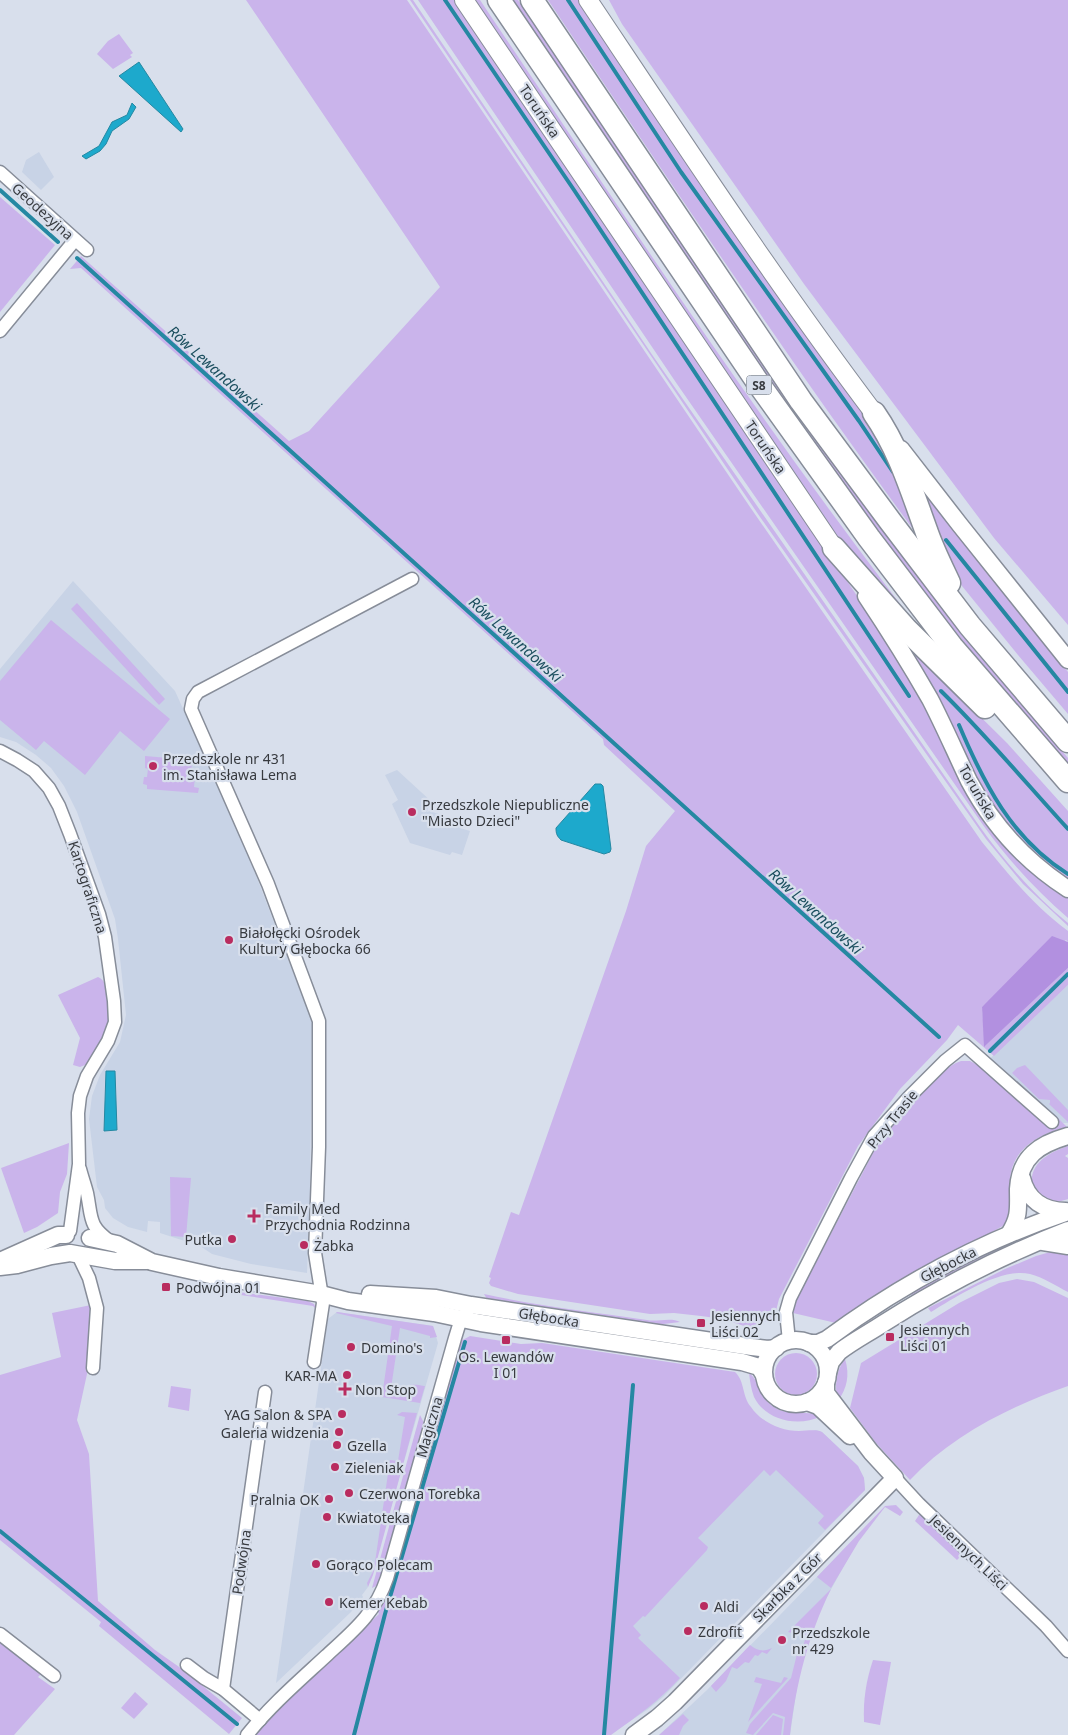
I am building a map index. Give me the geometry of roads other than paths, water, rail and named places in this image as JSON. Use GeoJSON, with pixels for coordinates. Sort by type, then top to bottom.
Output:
{"type":"FeatureCollection","features":[{"type":"Feature","properties":{"kind":"highway","name":"Toruńska"},"geometry":{"type":"LineString","coordinates":[[500,0],[763,390],[863,530],[952,647],[1068,781]]}},
{"type":"Feature","properties":{"kind":"highway","name":"S8"},"geometry":{"type":"LineString","coordinates":[[532,0],[801,401],[970,626],[1068,741]]}},
{"type":"Feature","properties":{"kind":"highway"},"geometry":{"type":"LineString","coordinates":[[874,413],[900,459],[927,533],[970,626]]}},
{"type":"Feature","properties":{"kind":"highway"},"geometry":{"type":"LineString","coordinates":[[834,548],[906,629],[989,710],[1042,752]]}},
{"type":"Feature","properties":{"kind":"main road","name":"Toruńska"},"geometry":{"type":"LineString","coordinates":[[464,0],[834,548]]}},
{"type":"Feature","properties":{"kind":"main road"},"geometry":{"type":"LineString","coordinates":[[588,0],[739,225],[874,413]]}},
{"type":"Feature","properties":{"kind":"street","name":"Geodezyjna"},"geometry":{"type":"LineString","coordinates":[[0,172],[87,250]]}},
{"type":"Feature","properties":{"kind":"street"},"geometry":{"type":"LineString","coordinates":[[0,332],[75,240]]}},
{"type":"Feature","properties":{"kind":"street"},"geometry":{"type":"LineString","coordinates":[[874,413],[1068,660]]}},
{"type":"Feature","properties":{"kind":"street","name":"Toruńska"},"geometry":{"type":"LineString","coordinates":[[834,548],[886,626],[924,690],[970,782],[992,818],[1024,855],[1068,889]]}},
{"type":"Feature","properties":{"kind":"street"},"geometry":{"type":"LineString","coordinates":[[314,1362],[323,1304],[315,1253],[319,1147],[319,1021],[268,884],[191,709],[193,699],[198,692],[412,579]]}},
{"type":"Feature","properties":{"kind":"street","name":"Kartograficzna"},"geometry":{"type":"LineString","coordinates":[[0,751],[34,771],[52,794],[70,834],[99,914],[105,937],[115,1022],[108,1041],[87,1076],[80,1096],[78,1113],[78,1234]]}},
{"type":"Feature","properties":{"kind":"street","name":"Przy Trasie"},"geometry":{"type":"LineString","coordinates":[[782,1344],[786,1312],[790,1298],[874,1136],[945,1061],[965,1045],[1052,1122]]}},
{"type":"Feature","properties":{"kind":"street"},"geometry":{"type":"LineString","coordinates":[[1009,1234],[1018,1216],[1018,1189],[1021,1173],[1027,1160],[1041,1147],[1051,1141],[1068,1136]]}},
{"type":"Feature","properties":{"kind":"street","name":"Kartograficzna"},"geometry":{"type":"LineString","coordinates":[[79,1164],[92,1223],[96,1230],[111,1242]]}},
{"type":"Feature","properties":{"kind":"street"},"geometry":{"type":"LineString","coordinates":[[1021,1173],[1027,1191],[1036,1202],[1053,1210],[1068,1211]]}},
{"type":"Feature","properties":{"kind":"street","name":"Głębocka"},"geometry":{"type":"LineString","coordinates":[[810,1343],[824,1340],[889,1296],[954,1260],[1034,1223],[1068,1211]]}},
{"type":"Feature","properties":{"kind":"street","name":"Kartograficzna"},"geometry":{"type":"LineString","coordinates":[[78,1234],[89,1212]]}},
{"type":"Feature","properties":{"kind":"street","name":"Głębocka"},"geometry":{"type":"LineString","coordinates":[[827,1378],[832,1362],[839,1352],[899,1313],[964,1276],[1068,1230]]}},
{"type":"Feature","properties":{"kind":"street"},"geometry":{"type":"LineString","coordinates":[[77,1254],[90,1245],[78,1234],[65,1244],[77,1254],[89,1278],[98,1308],[93,1368]]}},
{"type":"Feature","properties":{"kind":"street","name":"Głębocka"},"geometry":{"type":"LineString","coordinates":[[0,1261],[58,1235],[78,1234],[111,1242],[152,1262]]}},
{"type":"Feature","properties":{"kind":"street"},"geometry":{"type":"LineString","coordinates":[[1038,1242],[1068,1246]]}},
{"type":"Feature","properties":{"kind":"street","name":"Głębocka"},"geometry":{"type":"LineString","coordinates":[[0,1267],[17,1266],[51,1256],[77,1254],[115,1261],[152,1262],[233,1280],[321,1294],[348,1301],[426,1312],[467,1312],[768,1349],[782,1344]]}},
{"type":"Feature","properties":{"kind":"street","name":"Głębocka"},"geometry":{"type":"LineString","coordinates":[[467,1312],[510,1328],[742,1362],[759,1367],[764,1375]]}},
{"type":"Feature","properties":{"kind":"street","name":"Magiczna"},"geometry":{"type":"LineString","coordinates":[[247,1735],[260,1720],[355,1629],[370,1613],[378,1600],[387,1578],[436,1400],[459,1325],[467,1312]]}},
{"type":"Feature","properties":{"kind":"street"},"geometry":{"type":"LineString","coordinates":[[800,1340],[810,1343],[818,1349],[824,1358],[827,1378],[817,1396],[808,1402],[792,1404],[781,1400],[770,1390],[764,1375],[766,1360],[782,1344],[800,1340]]}},
{"type":"Feature","properties":{"kind":"street","name":"Jesiennych Liści"},"geometry":{"type":"LineString","coordinates":[[827,1378],[826,1390],[828,1396],[871,1452],[919,1504],[1046,1626],[1068,1651]]}},
{"type":"Feature","properties":{"kind":"street","name":"Podwójna"},"geometry":{"type":"LineString","coordinates":[[222,1689],[264,1392]]}},
{"type":"Feature","properties":{"kind":"street","name":"Jesiennych Liści"},"geometry":{"type":"LineString","coordinates":[[808,1402],[818,1406],[842,1430],[871,1452]]}},
{"type":"Feature","properties":{"kind":"street","name":"Skarbka z Gór"},"geometry":{"type":"LineString","coordinates":[[634,1735],[675,1702],[895,1478]]}},
{"type":"Feature","properties":{"kind":"street"},"geometry":{"type":"LineString","coordinates":[[0,1634],[54,1676]]}},
{"type":"Feature","properties":{"kind":"street"},"geometry":{"type":"LineString","coordinates":[[187,1665],[222,1689],[260,1720]]}},
{"type":"Feature","properties":{"kind":"water"},"geometry":{"type":"Polygon","coordinates":[[[139,62],[183,129],[181,132],[119,76],[139,62]]]}},
{"type":"Feature","properties":{"kind":"water"},"geometry":{"type":"Polygon","coordinates":[[[132,103],[136,107],[129,119],[112,131],[106,144],[100,151],[86,159],[82,156],[99,146],[112,122],[127,115],[132,103]]]}},
{"type":"Feature","properties":{"kind":"water"},"geometry":{"type":"Polygon","coordinates":[[[595,784],[603,786],[611,849],[610,852],[604,854],[561,840],[556,832],[556,828],[595,784]]]}},
{"type":"Feature","properties":{"kind":"water"},"geometry":{"type":"Polygon","coordinates":[[[106,1071],[115,1071],[117,1130],[104,1131],[106,1071]]]}},
{"type":"Feature","properties":{"kind":"waterway"},"geometry":{"type":"LineString","coordinates":[[445,0],[574,190],[909,696]]}},
{"type":"Feature","properties":{"kind":"waterway"},"geometry":{"type":"LineString","coordinates":[[568,0],[681,172],[859,421],[893,472]]}},
{"type":"Feature","properties":{"kind":"waterway","name":"Rów Lewandowski"},"geometry":{"type":"LineString","coordinates":[[0,190],[58,242]]}},
{"type":"Feature","properties":{"kind":"waterway","name":"Rów Lewandowski"},"geometry":{"type":"LineString","coordinates":[[77,258],[939,1037]]}},
{"type":"Feature","properties":{"kind":"waterway"},"geometry":{"type":"LineString","coordinates":[[946,540],[1068,692]]}},
{"type":"Feature","properties":{"kind":"waterway"},"geometry":{"type":"LineString","coordinates":[[941,691],[1068,829]]}},
{"type":"Feature","properties":{"kind":"waterway"},"geometry":{"type":"LineString","coordinates":[[959,725],[990,789],[1015,827],[1048,860],[1068,874]]}},
{"type":"Feature","properties":{"kind":"waterway"},"geometry":{"type":"LineString","coordinates":[[990,1051],[1068,974]]}},
{"type":"Feature","properties":{"kind":"waterway"},"geometry":{"type":"LineString","coordinates":[[354,1735],[385,1614],[465,1342]]}},
{"type":"Feature","properties":{"kind":"waterway"},"geometry":{"type":"LineString","coordinates":[[604,1735],[633,1385]]}},
{"type":"Feature","properties":{"kind":"waterway"},"geometry":{"type":"LineString","coordinates":[[0,1531],[237,1724]]}},
{"type":"Feature","properties":{"kind":"place","name":"Przedszkole nr 431 im. Stanisława Lema"},"geometry":{"type":"Point","coordinates":[153,766]}},
{"type":"Feature","properties":{"kind":"place","name":"Przedszkole Niepubliczne \"Miasto Dzieci\""},"geometry":{"type":"Point","coordinates":[412,812]}},
{"type":"Feature","properties":{"kind":"place","name":"Białołęcki Ośrodek Kultury Głębocka 66"},"geometry":{"type":"Point","coordinates":[229,940]}},
{"type":"Feature","properties":{"kind":"place","name":"Family Med Przychodnia Rodzinna"},"geometry":{"type":"Point","coordinates":[254,1216]}},
{"type":"Feature","properties":{"kind":"place","name":"Putka"},"geometry":{"type":"Point","coordinates":[232,1239]}},
{"type":"Feature","properties":{"kind":"place","name":"Żabka"},"geometry":{"type":"Point","coordinates":[304,1245]}},
{"type":"Feature","properties":{"kind":"place","name":"Podwójna 01"},"geometry":{"type":"Point","coordinates":[166,1287]}},
{"type":"Feature","properties":{"kind":"place","name":"Jesiennych Liści 02"},"geometry":{"type":"Point","coordinates":[701,1323]}},
{"type":"Feature","properties":{"kind":"place","name":"Jesiennych Liści 01"},"geometry":{"type":"Point","coordinates":[890,1337]}},
{"type":"Feature","properties":{"kind":"place","name":"Os. Lewandów I 01"},"geometry":{"type":"Point","coordinates":[506,1340]}},
{"type":"Feature","properties":{"kind":"place","name":"Domino's"},"geometry":{"type":"Point","coordinates":[351,1347]}},
{"type":"Feature","properties":{"kind":"place","name":"KAR-MA"},"geometry":{"type":"Point","coordinates":[347,1375]}},
{"type":"Feature","properties":{"kind":"place","name":"Non Stop"},"geometry":{"type":"Point","coordinates":[345,1389]}},
{"type":"Feature","properties":{"kind":"place","name":"YAG Salon & SPA"},"geometry":{"type":"Point","coordinates":[342,1414]}},
{"type":"Feature","properties":{"kind":"place","name":"Galeria widzenia"},"geometry":{"type":"Point","coordinates":[339,1432]}},
{"type":"Feature","properties":{"kind":"place","name":"Gzella"},"geometry":{"type":"Point","coordinates":[337,1445]}},
{"type":"Feature","properties":{"kind":"place","name":"Zieleniak"},"geometry":{"type":"Point","coordinates":[335,1467]}},
{"type":"Feature","properties":{"kind":"place","name":"Czerwona Torebka"},"geometry":{"type":"Point","coordinates":[349,1493]}},
{"type":"Feature","properties":{"kind":"place","name":"Pralnia OK"},"geometry":{"type":"Point","coordinates":[329,1499]}},
{"type":"Feature","properties":{"kind":"place","name":"Kwiatoteka"},"geometry":{"type":"Point","coordinates":[327,1517]}},
{"type":"Feature","properties":{"kind":"place","name":"Gorąco Polecam"},"geometry":{"type":"Point","coordinates":[316,1564]}},
{"type":"Feature","properties":{"kind":"place","name":"Kemer Kebab"},"geometry":{"type":"Point","coordinates":[329,1602]}},
{"type":"Feature","properties":{"kind":"place","name":"Aldi"},"geometry":{"type":"Point","coordinates":[704,1606]}},
{"type":"Feature","properties":{"kind":"place","name":"Zdrofit"},"geometry":{"type":"Point","coordinates":[688,1631]}},
{"type":"Feature","properties":{"kind":"place","name":"Przedszkole nr 429"},"geometry":{"type":"Point","coordinates":[782,1640]}}]}
